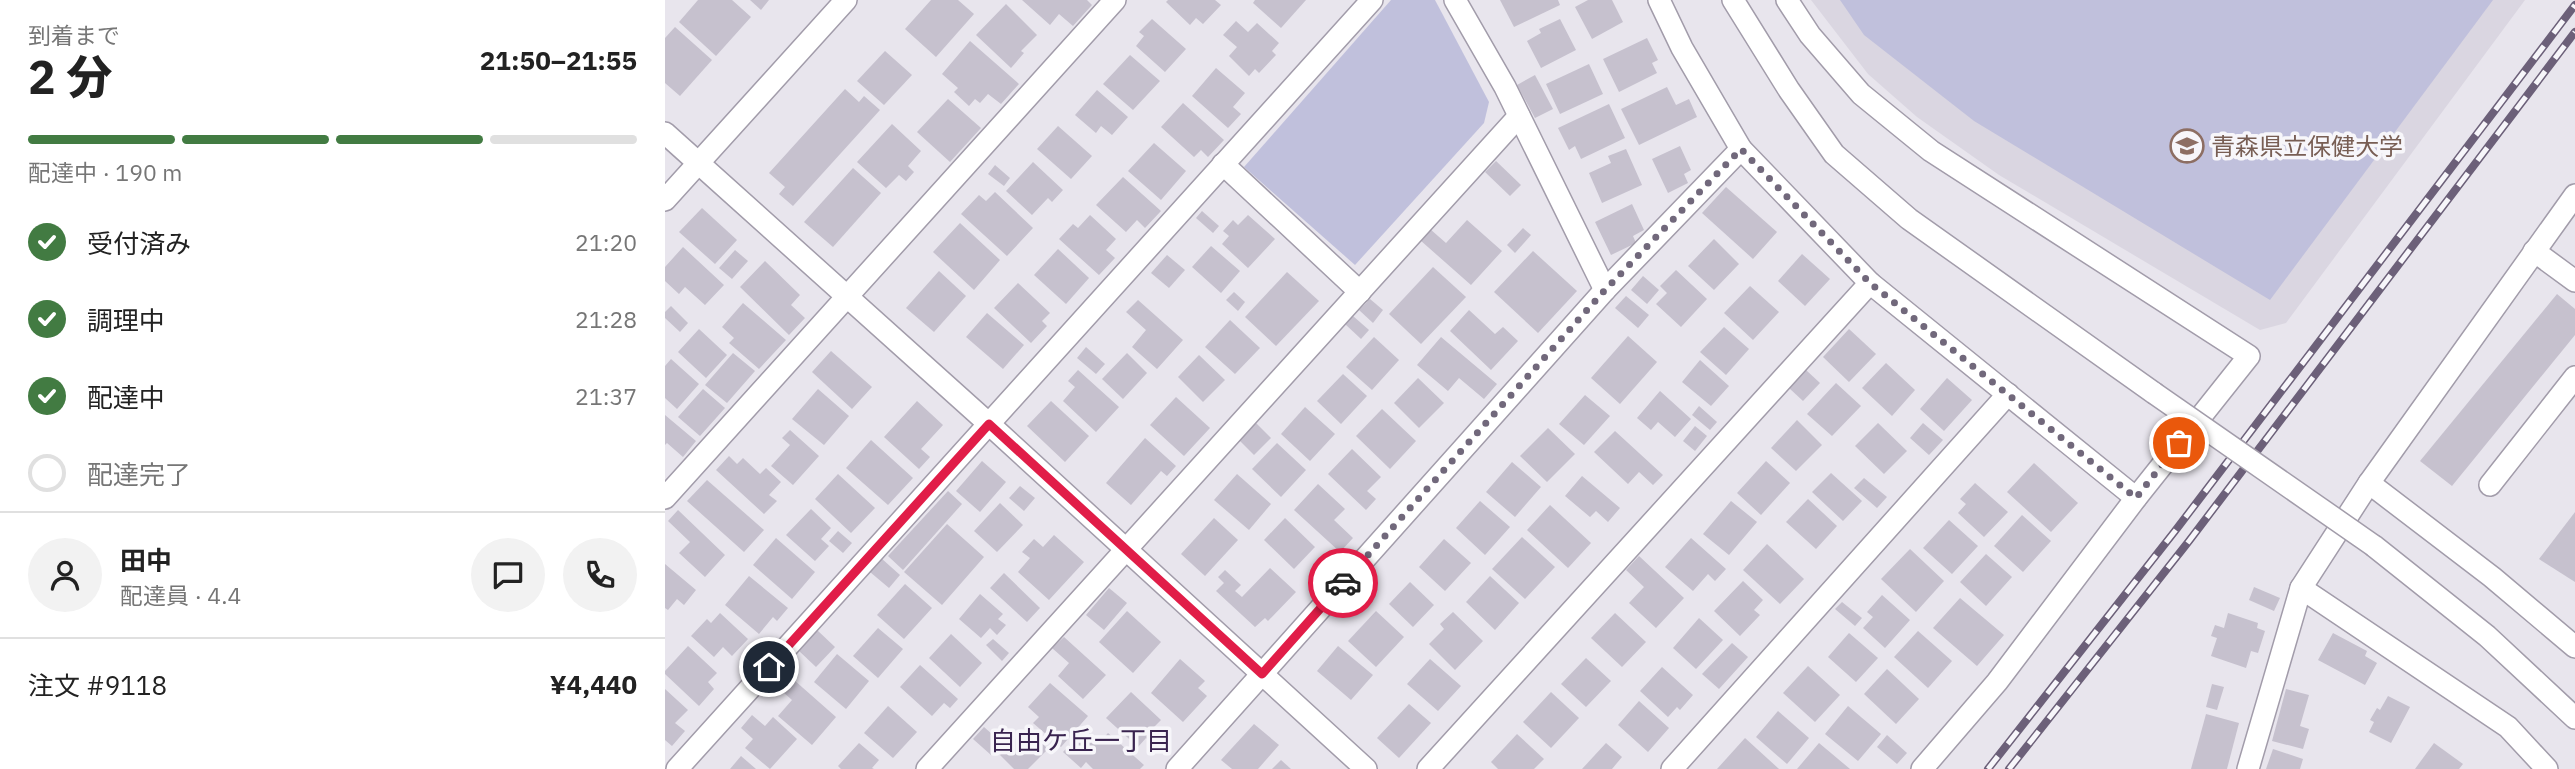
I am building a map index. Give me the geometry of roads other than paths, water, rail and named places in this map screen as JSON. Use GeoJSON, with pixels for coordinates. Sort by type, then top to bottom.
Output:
{"type":"FeatureCollection","features":[{"type":"Feature","properties":{"kind":"street"},"geometry":{"type":"LineString","coordinates":[[665,200],[846,0]]}},
{"type":"Feature","properties":{"kind":"street"},"geometry":{"type":"LineString","coordinates":[[665,498],[1115,0]]}},
{"type":"Feature","properties":{"kind":"street"},"geometry":{"type":"LineString","coordinates":[[677,769],[1372,0]]}},
{"type":"Feature","properties":{"kind":"street"},"geometry":{"type":"LineString","coordinates":[[1455,0],[1519,116],[1605,290]]}},
{"type":"Feature","properties":{"kind":"street"},"geometry":{"type":"LineString","coordinates":[[1659,0],[1682,48],[1741,149],[1870,283],[2136,498]]}},
{"type":"Feature","properties":{"kind":"street"},"geometry":{"type":"LineString","coordinates":[[1733,0],[1789,90],[1834,154],[1909,219],[2374,546],[2487,636],[2575,718]]}},
{"type":"Feature","properties":{"kind":"street"},"geometry":{"type":"LineString","coordinates":[[1787,0],[1810,35],[1861,94],[1931,151],[2249,356],[2136,498],[1997,682],[1922,769]]}},
{"type":"Feature","properties":{"kind":"street"},"geometry":{"type":"LineString","coordinates":[[927,769],[1519,116]]}},
{"type":"Feature","properties":{"kind":"street"},"geometry":{"type":"LineString","coordinates":[[665,133],[989,424],[1366,769]]}},
{"type":"Feature","properties":{"kind":"street"},"geometry":{"type":"LineString","coordinates":[[1177,769],[1605,290],[1741,149]]}},
{"type":"Feature","properties":{"kind":"street"},"geometry":{"type":"LineString","coordinates":[[1223,164],[1360,292]]}},
{"type":"Feature","properties":{"kind":"street"},"geometry":{"type":"LineString","coordinates":[[2248,769],[2301,588],[2369,483],[2575,195]]}},
{"type":"Feature","properties":{"kind":"street"},"geometry":{"type":"LineString","coordinates":[[2534,251],[2575,281]]}},
{"type":"Feature","properties":{"kind":"street"},"geometry":{"type":"LineString","coordinates":[[1428,769],[1870,283]]}},
{"type":"Feature","properties":{"kind":"street"},"geometry":{"type":"LineString","coordinates":[[2490,485],[2575,377]]}},
{"type":"Feature","properties":{"kind":"street"},"geometry":{"type":"LineString","coordinates":[[1672,769],[2008,394]]}},
{"type":"Feature","properties":{"kind":"street"},"geometry":{"type":"LineString","coordinates":[[2369,483],[2492,577],[2575,647]]}},
{"type":"Feature","properties":{"kind":"street"},"geometry":{"type":"LineString","coordinates":[[2301,588],[2508,727],[2547,769]]}},
{"type":"Feature","properties":{"kind":"railway"},"geometry":{"type":"LineString","coordinates":[[1988,769],[2175,531],[2575,5]]}},
{"type":"Feature","properties":{"kind":"railway"},"geometry":{"type":"LineString","coordinates":[[2009,769],[2189,541],[2575,32]]}},
{"type":"Feature","properties":{"kind":"place","name":"青森県立保健大学"},"geometry":{"type":"Point","coordinates":[2187,146]}},
{"type":"Feature","properties":{"kind":"district","name":"自由ケ丘一丁目"},"geometry":{"type":"Point","coordinates":[1081,740]}}]}
